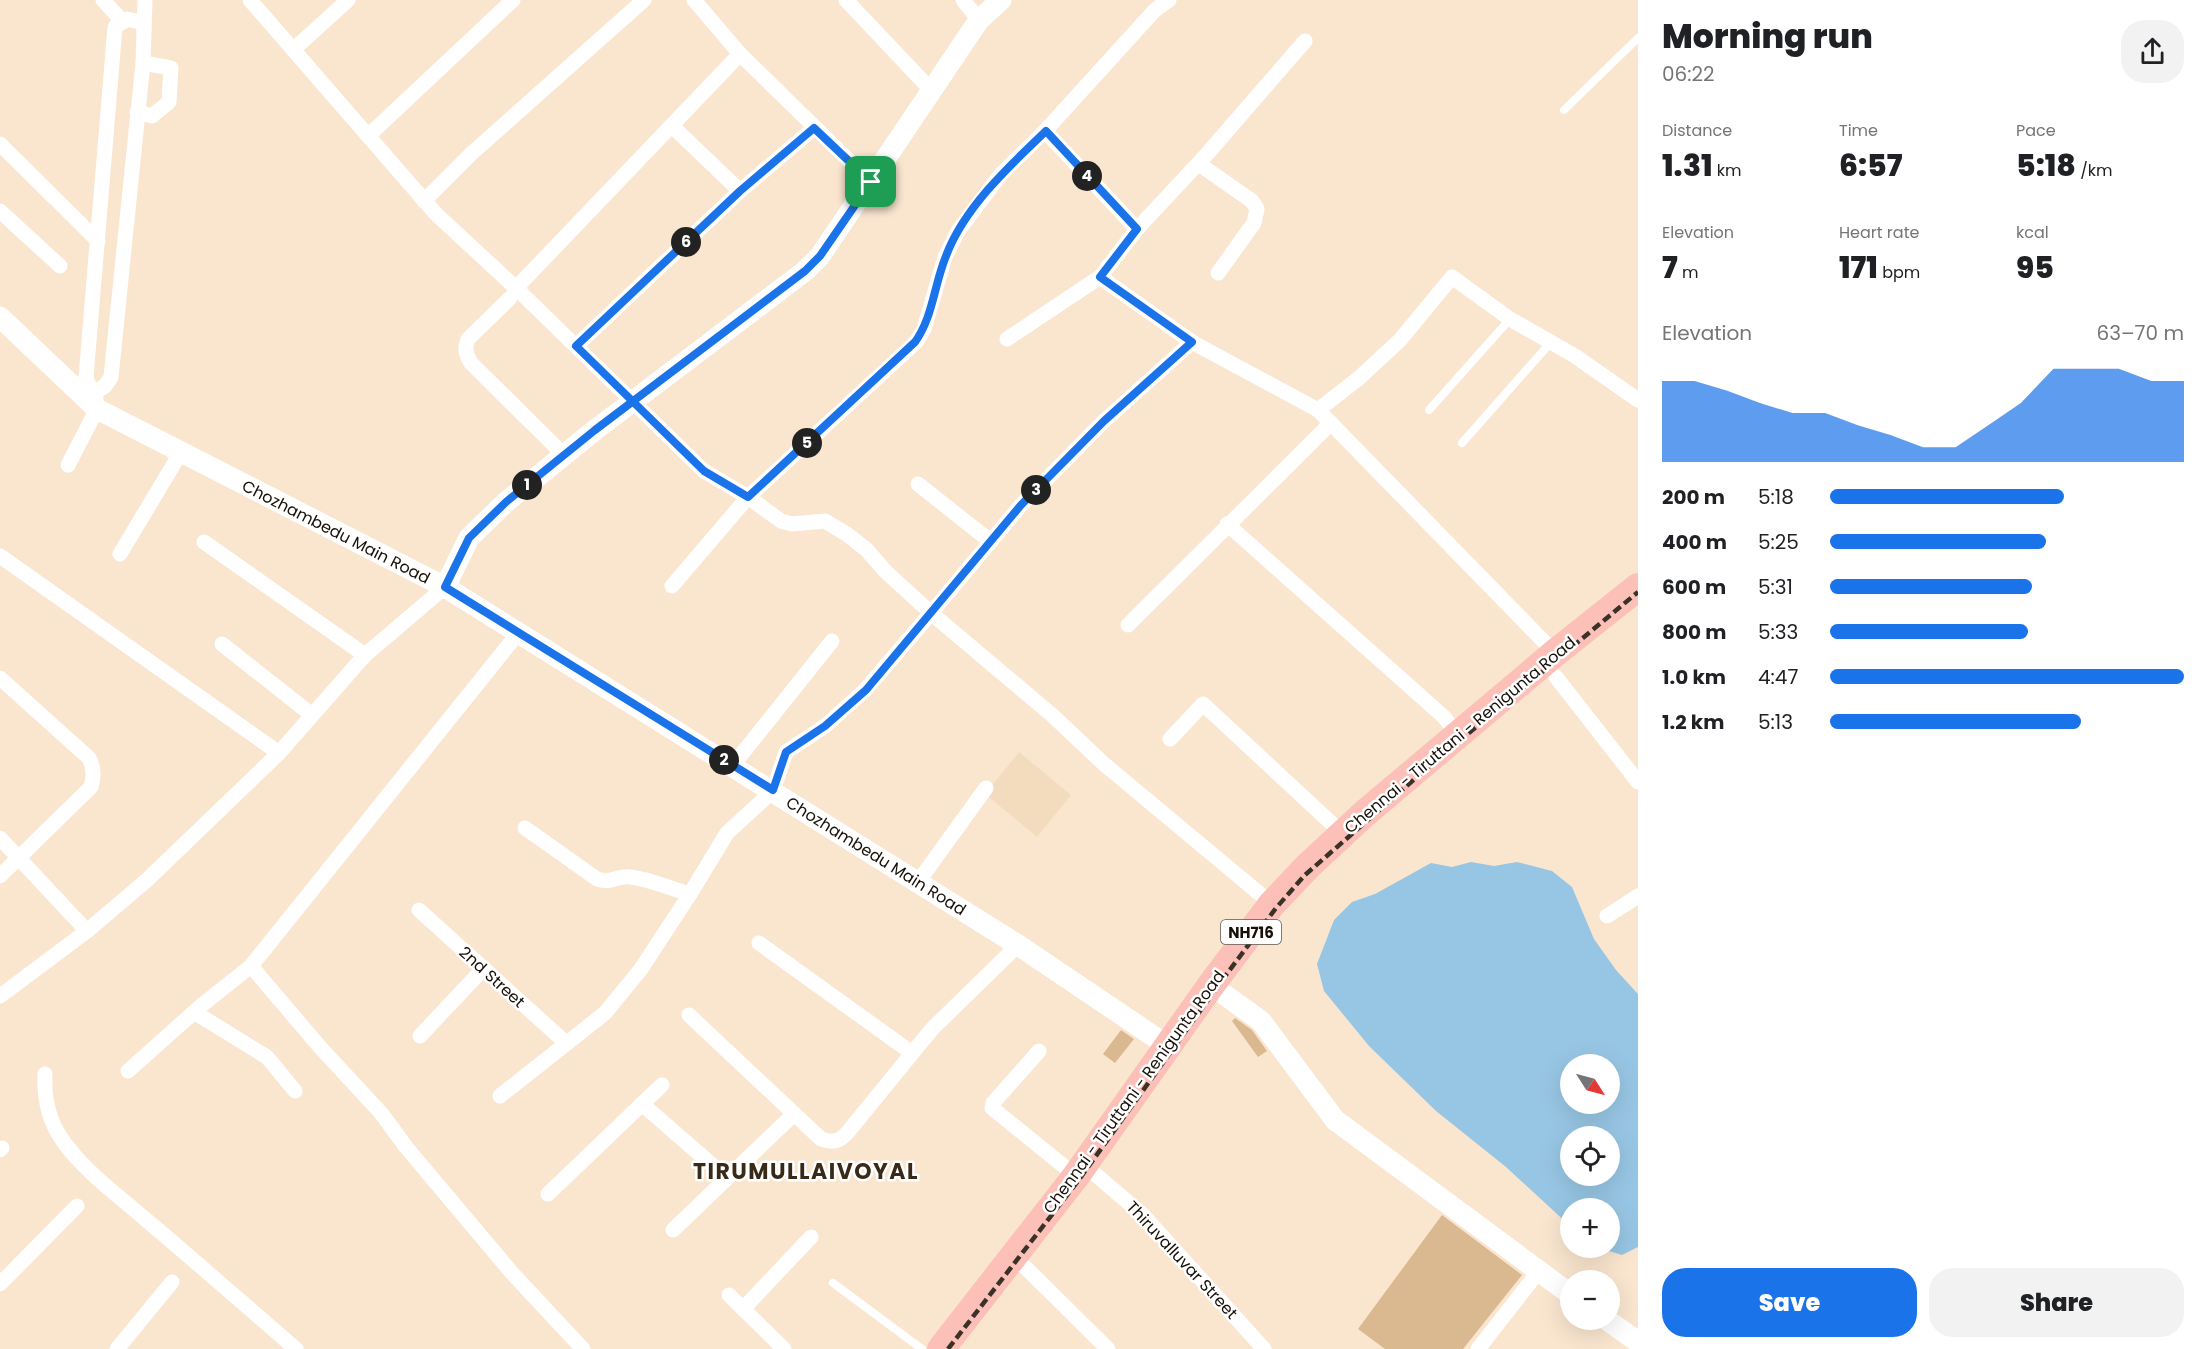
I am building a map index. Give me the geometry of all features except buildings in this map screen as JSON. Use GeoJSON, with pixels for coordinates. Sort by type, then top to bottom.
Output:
{"type":"FeatureCollection","features":[{"type":"Feature","properties":{"kind":"highway","name":"Chennai - Tiruttani - Renigunta Road"},"geometry":{"type":"LineString","coordinates":[[1086,1175],[1168,1046],[1284,916],[1320,879],[1556,665],[1638,587]]}},
{"type":"Feature","properties":{"kind":"highway","name":"Chennai - Tiruttani - Renigunta Road"},"geometry":{"type":"LineString","coordinates":[[941,1349],[1086,1175],[1219,990],[1272,904],[1342,834],[1458,735],[1638,609]]}},
{"type":"Feature","properties":{"kind":"highway","name":"Chennai - Tiruttani - Renigunta Road"},"geometry":{"type":"LineString","coordinates":[[960,1349],[1025,1266],[1063,1204]]}},
{"type":"Feature","properties":{"kind":"street"},"geometry":{"type":"LineString","coordinates":[[103,0],[123,22]]}},
{"type":"Feature","properties":{"kind":"street"},"geometry":{"type":"LineString","coordinates":[[68,465],[96,401],[111,377],[143,63],[145,0]]}},
{"type":"Feature","properties":{"kind":"street"},"geometry":{"type":"LineString","coordinates":[[250,0],[436,214],[513,293],[576,346],[704,471],[748,497],[782,521],[792,524],[825,521],[848,535],[867,550],[930,613],[1052,715],[1104,764],[1272,904]]}},
{"type":"Feature","properties":{"kind":"street"},"geometry":{"type":"LineString","coordinates":[[293,50],[348,0]]}},
{"type":"Feature","properties":{"kind":"street"},"geometry":{"type":"LineString","coordinates":[[368,136],[513,0]]}},
{"type":"Feature","properties":{"kind":"street"},"geometry":{"type":"LineString","coordinates":[[424,201],[472,153],[644,0]]}},
{"type":"Feature","properties":{"kind":"street"},"geometry":{"type":"LineString","coordinates":[[694,0],[740,54],[871,182]]}},
{"type":"Feature","properties":{"kind":"street"},"geometry":{"type":"LineString","coordinates":[[846,0],[932,91]]}},
{"type":"Feature","properties":{"kind":"street"},"geometry":{"type":"LineString","coordinates":[[963,0],[979,20]]}},
{"type":"Feature","properties":{"kind":"street"},"geometry":{"type":"LineString","coordinates":[[0,996],[87,931],[147,880],[279,753],[365,655],[445,587],[469,538],[506,502],[564,454],[805,271],[820,256],[979,20],[1001,0]]}},
{"type":"Feature","properties":{"kind":"street"},"geometry":{"type":"LineString","coordinates":[[672,586],[748,497],[915,342],[924,329],[945,257],[958,231],[1001,174],[1046,131],[1150,5],[1169,0]]}},
{"type":"Feature","properties":{"kind":"street"},"geometry":{"type":"LineString","coordinates":[[96,401],[86,377],[116,27],[128,20],[140,22],[144,27]]}},
{"type":"Feature","properties":{"kind":"street"},"geometry":{"type":"LineString","coordinates":[[1007,339],[1100,277],[1137,229],[1199,164],[1305,40]]}},
{"type":"Feature","properties":{"kind":"street"},"geometry":{"type":"LineString","coordinates":[[564,454],[471,363],[465,347],[468,339],[740,54]]}},
{"type":"Feature","properties":{"kind":"street"},"geometry":{"type":"LineString","coordinates":[[137,112],[152,116],[169,102],[171,68],[143,63]]}},
{"type":"Feature","properties":{"kind":"street"},"geometry":{"type":"LineString","coordinates":[[672,126],[740,191]]}},
{"type":"Feature","properties":{"kind":"street"},"geometry":{"type":"LineString","coordinates":[[576,346],[740,191],[814,128]]}},
{"type":"Feature","properties":{"kind":"street"},"geometry":{"type":"LineString","coordinates":[[1046,131],[1137,229]]}},
{"type":"Feature","properties":{"kind":"street"},"geometry":{"type":"LineString","coordinates":[[0,144],[99,241]]}},
{"type":"Feature","properties":{"kind":"street"},"geometry":{"type":"LineString","coordinates":[[1199,164],[1252,201],[1257,209],[1254,223],[1218,273]]}},
{"type":"Feature","properties":{"kind":"street"},"geometry":{"type":"LineString","coordinates":[[0,211],[60,266]]}},
{"type":"Feature","properties":{"kind":"street"},"geometry":{"type":"LineString","coordinates":[[1100,277],[1192,342],[1318,410],[1556,665],[1638,782]]}},
{"type":"Feature","properties":{"kind":"street"},"geometry":{"type":"LineString","coordinates":[[1318,410],[1359,378],[1400,340],[1452,278],[1510,319],[1594,368],[1638,400]]}},
{"type":"Feature","properties":{"kind":"street"},"geometry":{"type":"LineString","coordinates":[[92,287],[121,286]]}},
{"type":"Feature","properties":{"kind":"street","name":"Chozhambedu Main Road"},"geometry":{"type":"LineString","coordinates":[[0,317],[96,401],[181,452],[445,587],[1018,945],[1168,1046]]}},
{"type":"Feature","properties":{"kind":"street"},"geometry":{"type":"LineString","coordinates":[[500,1096],[605,1013],[641,969],[728,832],[773,790],[786,752],[825,726],[866,690],[1021,505],[1104,421],[1192,342]]}},
{"type":"Feature","properties":{"kind":"street"},"geometry":{"type":"LineString","coordinates":[[1128,625],[1330,423]]}},
{"type":"Feature","properties":{"kind":"street"},"geometry":{"type":"LineString","coordinates":[[120,554],[181,452]]}},
{"type":"Feature","properties":{"kind":"street"},"geometry":{"type":"LineString","coordinates":[[918,484],[990,541]]}},
{"type":"Feature","properties":{"kind":"street"},"geometry":{"type":"LineString","coordinates":[[1227,524],[1444,717],[1458,735]]}},
{"type":"Feature","properties":{"kind":"street"},"geometry":{"type":"LineString","coordinates":[[204,542],[365,655]]}},
{"type":"Feature","properties":{"kind":"street"},"geometry":{"type":"LineString","coordinates":[[0,556],[279,753]]}},
{"type":"Feature","properties":{"kind":"street"},"geometry":{"type":"LineString","coordinates":[[128,1071],[194,1012],[251,966],[519,632]]}},
{"type":"Feature","properties":{"kind":"street"},"geometry":{"type":"LineString","coordinates":[[733,765],[832,641]]}},
{"type":"Feature","properties":{"kind":"street"},"geometry":{"type":"LineString","coordinates":[[222,644],[312,715]]}},
{"type":"Feature","properties":{"kind":"street"},"geometry":{"type":"LineString","coordinates":[[0,678],[89,758],[93,767],[92,787],[0,876]]}},
{"type":"Feature","properties":{"kind":"street"},"geometry":{"type":"LineString","coordinates":[[1170,739],[1203,704],[1342,834]]}},
{"type":"Feature","properties":{"kind":"street"},"geometry":{"type":"LineString","coordinates":[[918,882],[986,788]]}},
{"type":"Feature","properties":{"kind":"street"},"geometry":{"type":"LineString","coordinates":[[525,828],[597,879],[606,882],[621,877],[632,877],[690,894]]}},
{"type":"Feature","properties":{"kind":"street"},"geometry":{"type":"LineString","coordinates":[[0,838],[87,931]]}},
{"type":"Feature","properties":{"kind":"street"},"geometry":{"type":"LineString","coordinates":[[1607,916],[1638,896]]}},
{"type":"Feature","properties":{"kind":"street","name":"2nd Street"},"geometry":{"type":"LineString","coordinates":[[419,910],[566,1043]]}},
{"type":"Feature","properties":{"kind":"street"},"geometry":{"type":"LineString","coordinates":[[759,943],[912,1053]]}},
{"type":"Feature","properties":{"kind":"street"},"geometry":{"type":"LineString","coordinates":[[689,1015],[821,1139],[831,1142],[841,1139],[932,1029],[1018,945]]}},
{"type":"Feature","properties":{"kind":"street"},"geometry":{"type":"LineString","coordinates":[[251,966],[319,1046],[381,1113],[406,1147],[512,1273],[583,1349]]}},
{"type":"Feature","properties":{"kind":"street"},"geometry":{"type":"LineString","coordinates":[[420,1036],[483,969]]}},
{"type":"Feature","properties":{"kind":"street"},"geometry":{"type":"LineString","coordinates":[[1219,990],[1261,1021],[1335,1120],[1560,1287]]}},
{"type":"Feature","properties":{"kind":"street"},"geometry":{"type":"LineString","coordinates":[[194,1012],[267,1057],[295,1090]]}},
{"type":"Feature","properties":{"kind":"street","name":"Thiruvalluvar Street"},"geometry":{"type":"LineString","coordinates":[[1039,1051],[993,1103],[992,1108],[1143,1215],[1264,1349]]}},
{"type":"Feature","properties":{"kind":"street"},"geometry":{"type":"LineString","coordinates":[[45,1074],[44,1094],[49,1112],[57,1132],[67,1146],[105,1184],[296,1349]]}},
{"type":"Feature","properties":{"kind":"street"},"geometry":{"type":"LineString","coordinates":[[548,1194],[662,1085]]}},
{"type":"Feature","properties":{"kind":"street"},"geometry":{"type":"LineString","coordinates":[[642,1104],[726,1177]]}},
{"type":"Feature","properties":{"kind":"street"},"geometry":{"type":"LineString","coordinates":[[673,1230],[794,1114]]}},
{"type":"Feature","properties":{"kind":"street"},"geometry":{"type":"LineString","coordinates":[[0,1284],[77,1206]]}},
{"type":"Feature","properties":{"kind":"street"},"geometry":{"type":"LineString","coordinates":[[743,1309],[811,1237]]}},
{"type":"Feature","properties":{"kind":"street"},"geometry":{"type":"LineString","coordinates":[[1025,1266],[1108,1349]]}},
{"type":"Feature","properties":{"kind":"street"},"geometry":{"type":"LineString","coordinates":[[1478,1349],[1539,1271]]}},
{"type":"Feature","properties":{"kind":"street"},"geometry":{"type":"LineString","coordinates":[[117,1349],[172,1282]]}},
{"type":"Feature","properties":{"kind":"street"},"geometry":{"type":"LineString","coordinates":[[729,1295],[784,1349]]}},
{"type":"Feature","properties":{"kind":"street"},"geometry":{"type":"LineString","coordinates":[[1620,1329],[1638,1342]]}},
{"type":"Feature","properties":{"kind":"lane"},"geometry":{"type":"LineString","coordinates":[[1564,110],[1638,38]]}},
{"type":"Feature","properties":{"kind":"lane"},"geometry":{"type":"LineString","coordinates":[[1429,410],[1510,319]]}},
{"type":"Feature","properties":{"kind":"lane"},"geometry":{"type":"LineString","coordinates":[[1462,444],[1551,342]]}},
{"type":"Feature","properties":{"kind":"lane"},"geometry":{"type":"LineString","coordinates":[[833,1283],[922,1349]]}},
{"type":"Feature","properties":{"kind":"shaded area"},"geometry":{"type":"Polygon","coordinates":[[[1019,752],[1071,795],[1037,837],[985,794],[1019,752]]]}},
{"type":"Feature","properties":{"kind":"water"},"geometry":{"type":"Polygon","coordinates":[[[1471,862],[1494,866],[1517,862],[1552,871],[1572,887],[1594,939],[1616,970],[1638,994],[1638,1247],[1620,1254],[1620,1198],[1560,1198],[1560,1217],[1506,1167],[1436,1111],[1369,1046],[1324,991],[1317,964],[1334,920],[1352,902],[1375,894],[1431,863],[1452,867],[1471,862]]]}},
{"type":"Feature","properties":{"kind":"railway"},"geometry":{"type":"LineString","coordinates":[[948,1349],[1078,1181],[1276,908],[1305,875],[1433,763],[1638,592]]}},
{"type":"Feature","properties":{"kind":"district","name":"TIRUMULLAIVOYAL"},"geometry":{"type":"Point","coordinates":[806,1171]}},
{"type":"Feature","properties":{"kind":"route"},"geometry":{"type":"LineString","coordinates":[[871,182],[814,128],[740,191],[576,346],[632,403],[704,471],[748,497],[915,342],[924,329],[945,257],[958,231],[1001,174],[1046,131],[1137,229],[1100,277],[1192,342],[1104,421],[1021,505],[866,690],[825,726],[786,752],[773,790],[445,587],[469,538],[506,502],[595,430],[632,403],[805,271],[820,256],[871,182]]}}]}
